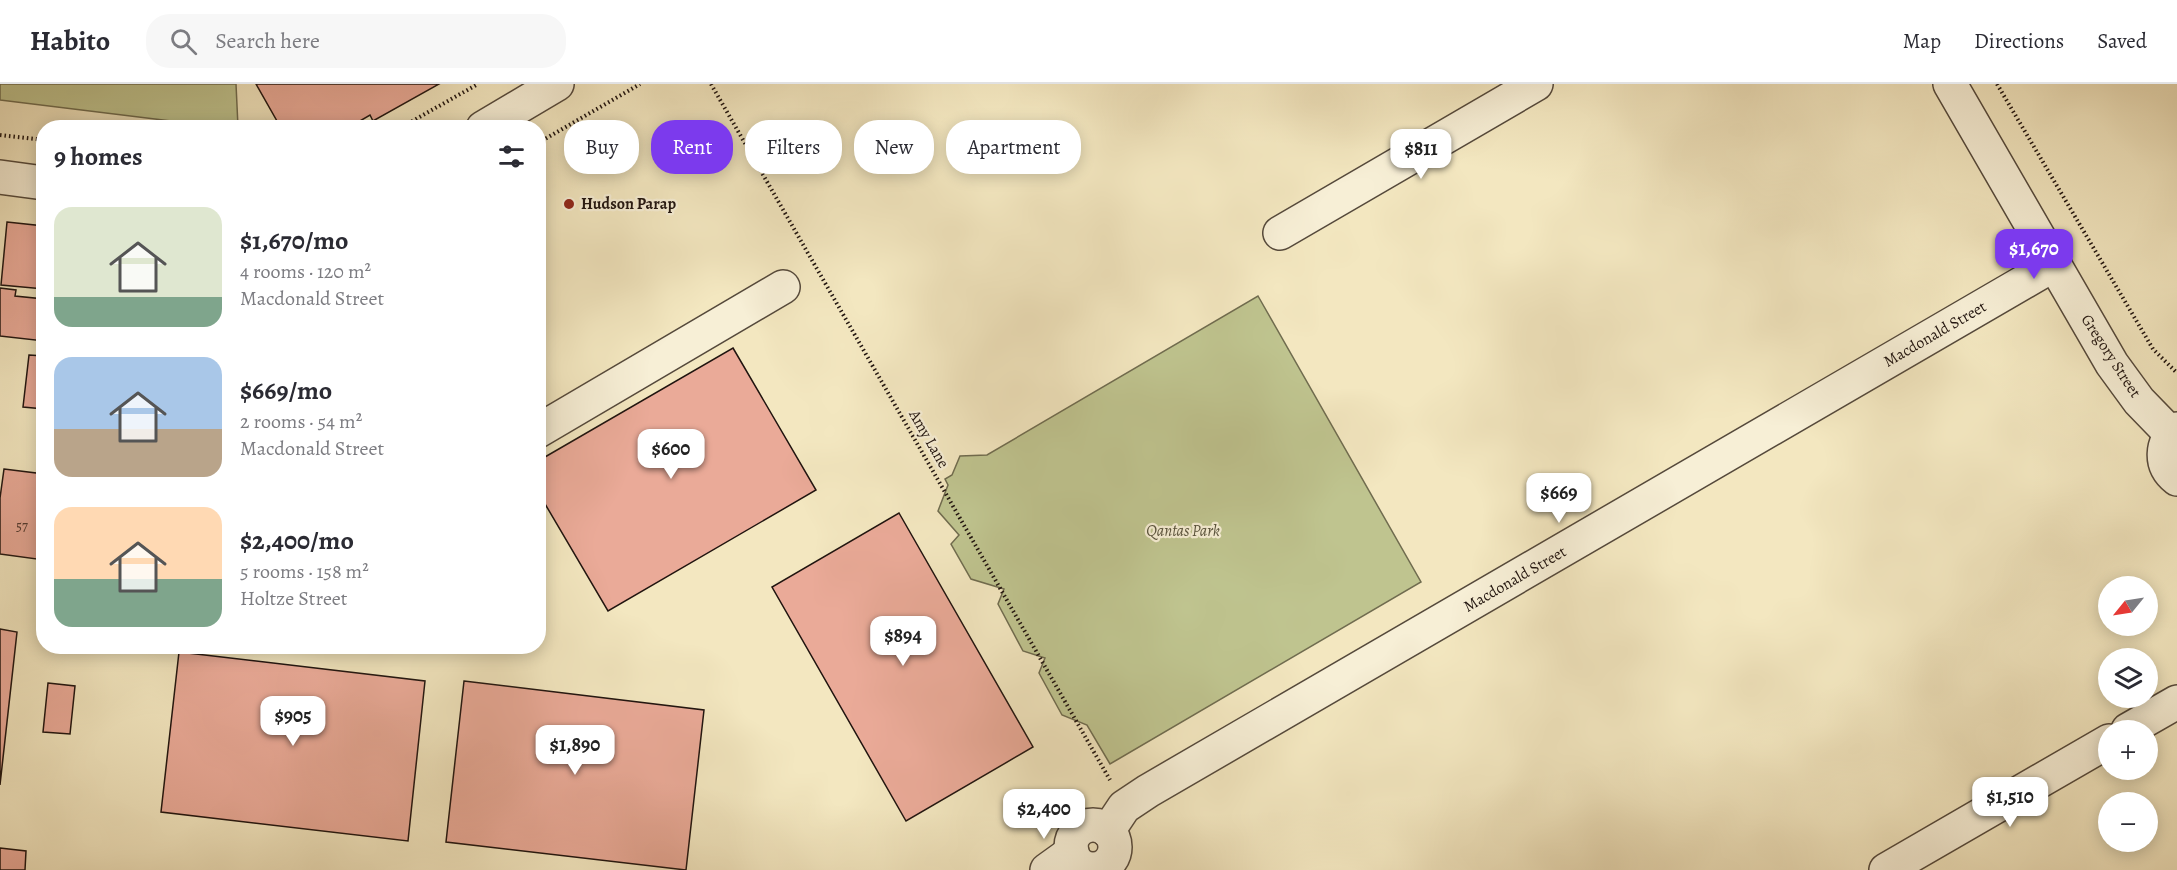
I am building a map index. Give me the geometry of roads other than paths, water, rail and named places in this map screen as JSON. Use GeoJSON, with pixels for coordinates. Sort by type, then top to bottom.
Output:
{"type":"FeatureCollection","features":[{"type":"Feature","properties":{"kind":"street"},"geometry":{"type":"LineString","coordinates":[[496,120],[557,84]]}},
{"type":"Feature","properties":{"kind":"street"},"geometry":{"type":"LineString","coordinates":[[1280,233],[1536,84]]}},
{"type":"Feature","properties":{"kind":"street","name":"Gregory Street"},"geometry":{"type":"LineString","coordinates":[[1950,84],[2112,364],[2139,401],[2174,432]]}},
{"type":"Feature","properties":{"kind":"street"},"geometry":{"type":"LineString","coordinates":[[0,177],[36,182]]}},
{"type":"Feature","properties":{"kind":"street","name":"Macdonald Street"},"geometry":{"type":"LineString","coordinates":[[1114,843],[2055,264]]}},
{"type":"Feature","properties":{"kind":"street"},"geometry":{"type":"LineString","coordinates":[[546,426],[783,287]]}},
{"type":"Feature","properties":{"kind":"street"},"geometry":{"type":"LineString","coordinates":[[2174,432],[2164,448],[2165,463],[2177,479]]}},
{"type":"Feature","properties":{"kind":"street"},"geometry":{"type":"LineString","coordinates":[[2146,720],[2177,702]]}},
{"type":"Feature","properties":{"kind":"street"},"geometry":{"type":"LineString","coordinates":[[1886,870],[2098,747]]}},
{"type":"Feature","properties":{"kind":"street"},"geometry":{"type":"LineString","coordinates":[[1059,861],[1074,858],[1084,867],[1098,869],[1114,843]]}},
{"type":"Feature","properties":{"kind":"place","name":"Hudson Parap"},"geometry":{"type":"Point","coordinates":[569,204]}},
{"type":"Feature","properties":{"kind":"park label","name":"Qantas Park"},"geometry":{"type":"Point","coordinates":[1183,531]}}]}
